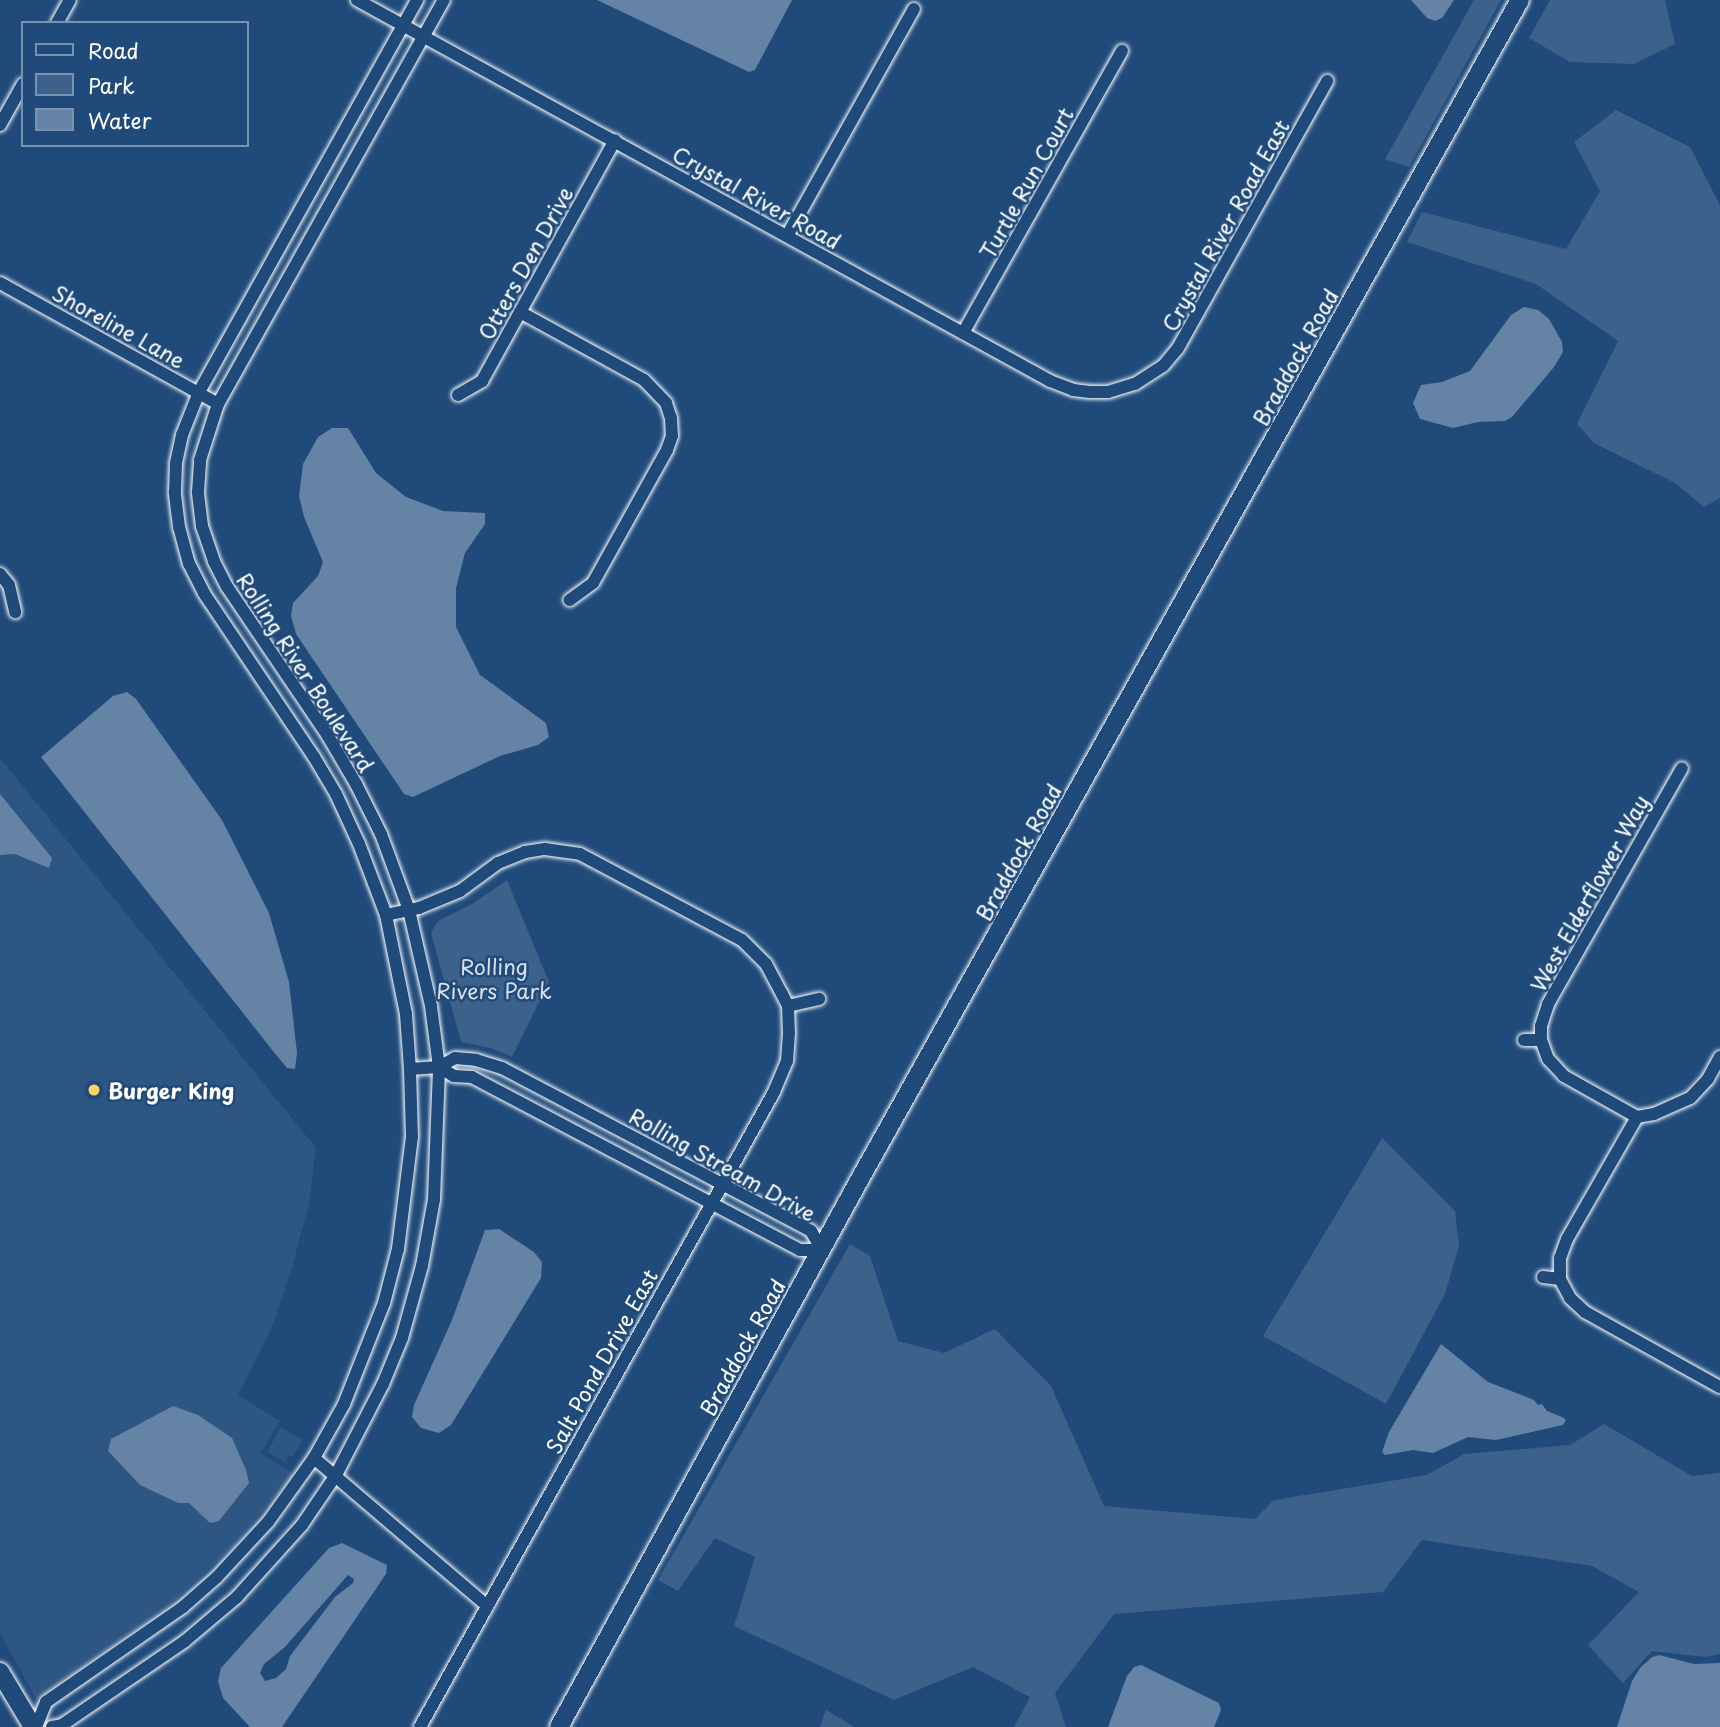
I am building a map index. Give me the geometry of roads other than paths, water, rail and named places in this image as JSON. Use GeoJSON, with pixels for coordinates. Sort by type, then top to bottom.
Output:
{"type":"FeatureCollection","features":[{"type":"Feature","properties":{"kind":"street"},"geometry":{"type":"LineString","coordinates":[[58,21],[70,0]]}},
{"type":"Feature","properties":{"kind":"street","name":"Crystal River Road"},"geometry":{"type":"LineString","coordinates":[[357,0],[1049,381],[1073,390],[1108,392],[1145,379]]}},
{"type":"Feature","properties":{"kind":"street","name":"Rolling River Boulevard"},"geometry":{"type":"LineString","coordinates":[[34,1727],[46,1702],[183,1607],[217,1577],[268,1522],[314,1458],[344,1404],[384,1303],[398,1249],[412,1137],[410,1069],[406,1014],[386,915],[359,844],[336,794],[204,593],[189,564],[179,527],[176,463],[182,435],[199,392],[417,0]]}},
{"type":"Feature","properties":{"kind":"street","name":"Rolling River Boulevard"},"geometry":{"type":"LineString","coordinates":[[52,1727],[62,1725],[185,1641],[237,1597],[302,1525],[336,1475],[360,1432],[397,1350],[422,1266],[434,1199],[439,1067],[431,1006],[409,911],[381,834],[356,784],[328,736],[227,587],[214,561],[202,526],[198,492],[201,460],[218,404],[444,0]]}},
{"type":"Feature","properties":{"kind":"street","name":"Braddock Road"},"geometry":{"type":"LineString","coordinates":[[559,1727],[822,1250],[1520,0]]}},
{"type":"Feature","properties":{"kind":"street"},"geometry":{"type":"LineString","coordinates":[[787,236],[914,9]]}},
{"type":"Feature","properties":{"kind":"street","name":"Turtle Run Court"},"geometry":{"type":"LineString","coordinates":[[963,333],[1122,51]]}},
{"type":"Feature","properties":{"kind":"street","name":"Crystal River Road East"},"geometry":{"type":"LineString","coordinates":[[1145,379],[1163,366],[1178,348],[1327,82]]}},
{"type":"Feature","properties":{"kind":"street"},"geometry":{"type":"LineString","coordinates":[[0,125],[21,88]]}},
{"type":"Feature","properties":{"kind":"street","name":"Otters Den Drive"},"geometry":{"type":"LineString","coordinates":[[458,395],[482,381],[615,140]]}},
{"type":"Feature","properties":{"kind":"street","name":"Shoreline Lane"},"geometry":{"type":"LineString","coordinates":[[0,283],[218,404]]}},
{"type":"Feature","properties":{"kind":"street"},"geometry":{"type":"LineString","coordinates":[[520,312],[644,380],[666,403],[671,418],[671,436],[667,450],[593,583],[570,600]]}},
{"type":"Feature","properties":{"kind":"street"},"geometry":{"type":"LineString","coordinates":[[0,574],[9,585],[15,612]]}},
{"type":"Feature","properties":{"kind":"street","name":"West Elderflower Way"},"geometry":{"type":"LineString","coordinates":[[1541,1040],[1548,1004],[1682,768]]}},
{"type":"Feature","properties":{"kind":"street"},"geometry":{"type":"LineString","coordinates":[[386,915],[409,911],[460,891],[499,863],[525,852],[545,849],[580,854],[742,940],[766,964],[788,1006],[819,999]]}},
{"type":"Feature","properties":{"kind":"street","name":"Salt Pond Drive East"},"geometry":{"type":"LineString","coordinates":[[420,1727],[774,1092],[787,1061],[788,1006]]}},
{"type":"Feature","properties":{"kind":"street"},"geometry":{"type":"LineString","coordinates":[[1524,1040],[1541,1040],[1548,1059],[1564,1076],[1637,1116],[1654,1114],[1690,1098],[1708,1079],[1720,1057]]}},
{"type":"Feature","properties":{"kind":"street","name":"Rolling Stream Drive"},"geometry":{"type":"LineString","coordinates":[[410,1069],[439,1067],[455,1058],[476,1060],[502,1068],[811,1231],[822,1250]]}},
{"type":"Feature","properties":{"kind":"street","name":"Rolling Stream Drive"},"geometry":{"type":"LineString","coordinates":[[439,1067],[454,1076],[472,1077],[800,1250],[822,1250]]}},
{"type":"Feature","properties":{"kind":"street"},"geometry":{"type":"LineString","coordinates":[[1637,1116],[1567,1239],[1560,1258],[1560,1279],[1570,1298],[1585,1312],[1720,1387]]}},
{"type":"Feature","properties":{"kind":"street"},"geometry":{"type":"LineString","coordinates":[[1544,1277],[1560,1279]]}},
{"type":"Feature","properties":{"kind":"street"},"geometry":{"type":"LineString","coordinates":[[314,1458],[487,1606]]}},
{"type":"Feature","properties":{"kind":"street"},"geometry":{"type":"LineString","coordinates":[[0,1672],[34,1727]]}},
{"type":"Feature","properties":{"kind":"water"},"geometry":{"type":"Polygon","coordinates":[[[597,0],[792,0],[755,70],[749,72],[597,0]]]}},
{"type":"Feature","properties":{"kind":"water"},"geometry":{"type":"Polygon","coordinates":[[[1411,0],[1454,0],[1442,18],[1435,21],[1427,18],[1411,0]]]}},
{"type":"Feature","properties":{"kind":"water"},"geometry":{"type":"Polygon","coordinates":[[[1524,307],[1538,310],[1549,319],[1562,342],[1563,352],[1554,367],[1512,417],[1505,421],[1478,422],[1453,428],[1420,419],[1413,403],[1421,385],[1442,382],[1470,371],[1511,315],[1524,307]]]}},
{"type":"Feature","properties":{"kind":"water"},"geometry":{"type":"Polygon","coordinates":[[[332,428],[348,428],[376,473],[406,497],[443,511],[485,513],[485,524],[465,553],[456,588],[456,627],[480,675],[546,723],[549,737],[538,745],[500,756],[413,797],[404,794],[296,634],[291,616],[293,603],[318,576],[323,562],[304,517],[299,496],[303,464],[318,437],[332,428]]]}},
{"type":"Feature","properties":{"kind":"water"},"geometry":{"type":"Polygon","coordinates":[[[127,692],[136,699],[222,820],[269,913],[289,982],[297,1053],[295,1069],[287,1068],[273,1051],[41,757],[113,696],[127,692]]]}},
{"type":"Feature","properties":{"kind":"water"},"geometry":{"type":"Polygon","coordinates":[[[0,794],[52,858],[49,868],[15,854],[0,855],[0,794]]]}},
{"type":"Feature","properties":{"kind":"water"},"geometry":{"type":"Polygon","coordinates":[[[499,1229],[534,1252],[542,1262],[541,1278],[451,1425],[439,1433],[421,1428],[412,1417],[414,1405],[452,1320],[485,1230],[499,1229]]]}},
{"type":"Feature","properties":{"kind":"water"},"geometry":{"type":"Polygon","coordinates":[[[1441,1344],[1488,1382],[1534,1400],[1538,1405],[1542,1404],[1547,1411],[1562,1417],[1566,1420],[1563,1425],[1496,1440],[1468,1437],[1433,1453],[1413,1450],[1385,1455],[1382,1452],[1389,1432],[1441,1344]]]}},
{"type":"Feature","properties":{"kind":"water"},"geometry":{"type":"Polygon","coordinates":[[[173,1406],[198,1415],[232,1438],[246,1470],[249,1483],[219,1521],[210,1523],[189,1503],[178,1503],[140,1485],[108,1451],[111,1439],[173,1406]]]}},
{"type":"Feature","properties":{"kind":"water"},"geometry":{"type":"Polygon","coordinates":[[[342,1543],[387,1565],[386,1574],[282,1727],[250,1727],[223,1698],[218,1681],[221,1668],[329,1548],[342,1543]],[[348,1575],[285,1647],[264,1664],[260,1673],[265,1681],[276,1678],[286,1669],[290,1656],[335,1597],[353,1583],[354,1579],[348,1575]]]}},
{"type":"Feature","properties":{"kind":"water"},"geometry":{"type":"Polygon","coordinates":[[[1659,1655],[1694,1664],[1720,1663],[1720,1727],[1617,1727],[1632,1681],[1640,1668],[1652,1657],[1659,1655]]]}},
{"type":"Feature","properties":{"kind":"water"},"geometry":{"type":"Polygon","coordinates":[[[1141,1665],[1219,1703],[1221,1710],[1214,1727],[1108,1727],[1127,1676],[1134,1667],[1141,1665]]]}},
{"type":"Feature","properties":{"kind":"place","name":"Burger King"},"geometry":{"type":"Point","coordinates":[94,1090]}},
{"type":"Feature","properties":{"kind":"park label","name":"Rolling Rivers Park"},"geometry":{"type":"Point","coordinates":[494,978]}}]}
